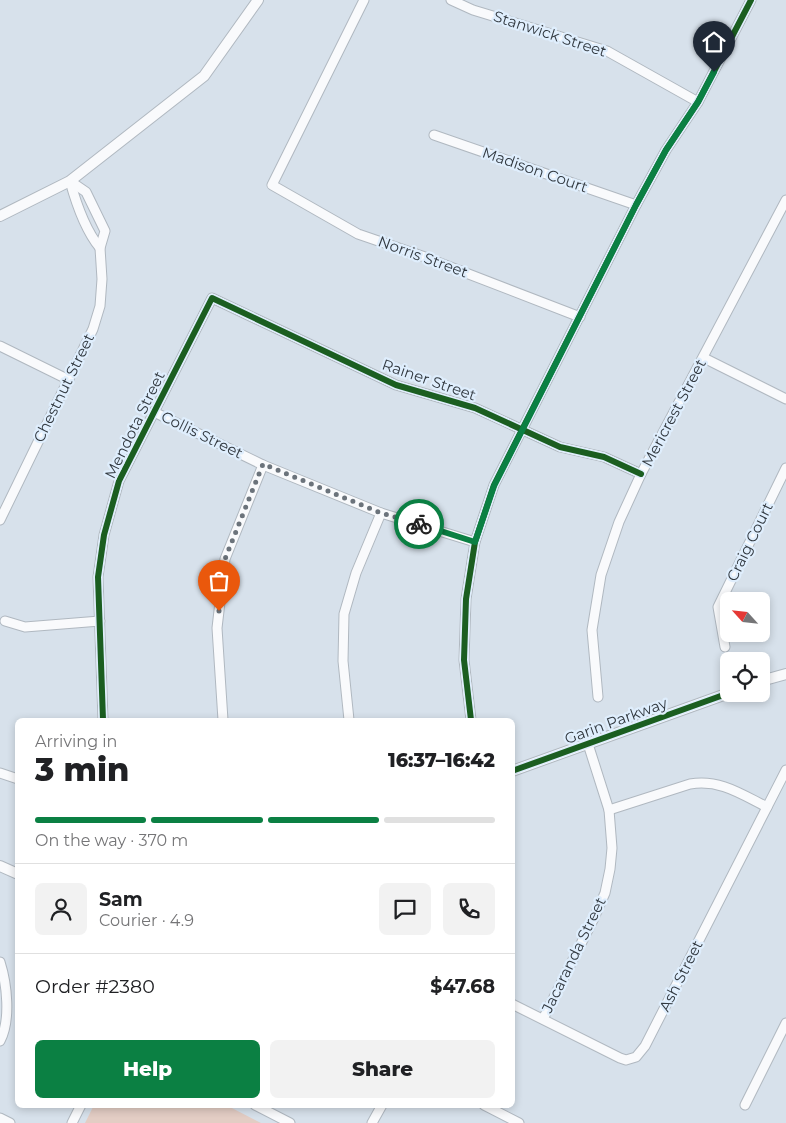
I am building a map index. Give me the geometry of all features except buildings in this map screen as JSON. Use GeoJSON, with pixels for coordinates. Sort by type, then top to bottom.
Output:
{"type":"FeatureCollection","features":[{"type":"Feature","properties":{"kind":"street"},"geometry":{"type":"LineString","coordinates":[[0,216],[70,181],[204,76],[258,0]]}},
{"type":"Feature","properties":{"kind":"street","name":"Norris Street"},"geometry":{"type":"LineString","coordinates":[[364,0],[272,185],[358,234],[422,256],[580,317]]}},
{"type":"Feature","properties":{"kind":"street","name":"Stanwick Street"},"geometry":{"type":"LineString","coordinates":[[451,0],[473,10],[607,51],[698,102]]}},
{"type":"Feature","properties":{"kind":"street"},"geometry":{"type":"LineString","coordinates":[[471,718],[464,660],[466,598],[475,542],[494,486],[636,205],[666,150],[698,102],[750,0]]}},
{"type":"Feature","properties":{"kind":"street","name":"Madison Court"},"geometry":{"type":"LineString","coordinates":[[434,135],[636,205]]}},
{"type":"Feature","properties":{"kind":"street","name":"Chestnut Street"},"geometry":{"type":"LineString","coordinates":[[70,181],[75,200],[92,238],[100,248]]}},
{"type":"Feature","properties":{"kind":"street","name":"Chestnut Street"},"geometry":{"type":"LineString","coordinates":[[0,520],[93,329],[100,306],[102,279],[100,248],[104,231],[86,192],[70,181]]}},
{"type":"Feature","properties":{"kind":"street","name":"Mericrest Street"},"geometry":{"type":"LineString","coordinates":[[598,697],[592,630],[602,575],[619,522],[641,474],[786,200]]}},
{"type":"Feature","properties":{"kind":"street","name":"Mendota Street"},"geometry":{"type":"LineString","coordinates":[[103,718],[98,577],[104,535],[119,481],[212,298]]}},
{"type":"Feature","properties":{"kind":"street","name":"Rainer Street"},"geometry":{"type":"LineString","coordinates":[[212,298],[396,385],[475,408],[560,447],[604,457],[641,474]]}},
{"type":"Feature","properties":{"kind":"street"},"geometry":{"type":"LineString","coordinates":[[0,346],[69,380]]}},
{"type":"Feature","properties":{"kind":"street"},"geometry":{"type":"LineString","coordinates":[[704,358],[786,399]]}},
{"type":"Feature","properties":{"kind":"street","name":"Collis Street"},"geometry":{"type":"LineString","coordinates":[[154,412],[263,464],[381,513],[475,542]]}},
{"type":"Feature","properties":{"kind":"street"},"geometry":{"type":"LineString","coordinates":[[223,718],[217,628],[225,559],[263,464]]}},
{"type":"Feature","properties":{"kind":"street","name":"Craig Court"},"geometry":{"type":"LineString","coordinates":[[725,647],[718,608],[786,468]]}},
{"type":"Feature","properties":{"kind":"street"},"geometry":{"type":"LineString","coordinates":[[349,718],[343,662],[344,614],[356,573],[381,513]]}},
{"type":"Feature","properties":{"kind":"street"},"geometry":{"type":"LineString","coordinates":[[4,621],[25,626],[100,621]]}},
{"type":"Feature","properties":{"kind":"street"},"geometry":{"type":"LineString","coordinates":[[770,678],[786,674]]}},
{"type":"Feature","properties":{"kind":"street","name":"Garin Parkway"},"geometry":{"type":"LineString","coordinates":[[515,770],[720,696]]}},
{"type":"Feature","properties":{"kind":"street","name":"Jacaranda Street"},"geometry":{"type":"LineString","coordinates":[[543,1019],[594,918],[604,893],[610,869],[612,848],[609,810],[588,744]]}},
{"type":"Feature","properties":{"kind":"street","name":"Ash Street"},"geometry":{"type":"LineString","coordinates":[[515,1005],[620,1058],[626,1060],[640,1053],[786,770]]}},
{"type":"Feature","properties":{"kind":"street"},"geometry":{"type":"LineString","coordinates":[[0,773],[15,778]]}},
{"type":"Feature","properties":{"kind":"street"},"geometry":{"type":"LineString","coordinates":[[609,810],[690,784],[702,782],[718,784],[767,807]]}},
{"type":"Feature","properties":{"kind":"street"},"geometry":{"type":"LineString","coordinates":[[0,866],[15,873]]}},
{"type":"Feature","properties":{"kind":"street"},"geometry":{"type":"LineString","coordinates":[[0,962],[7,1007],[5,1028],[0,1041]]}},
{"type":"Feature","properties":{"kind":"street"},"geometry":{"type":"LineString","coordinates":[[745,1105],[786,1023]]}},
{"type":"Feature","properties":{"kind":"street"},"geometry":{"type":"LineString","coordinates":[[72,1123],[80,1108]]}},
{"type":"Feature","properties":{"kind":"street"},"geometry":{"type":"LineString","coordinates":[[261,1108],[290,1123]]}},
{"type":"Feature","properties":{"kind":"street"},"geometry":{"type":"LineString","coordinates":[[372,1123],[380,1108]]}},
{"type":"Feature","properties":{"kind":"street"},"geometry":{"type":"LineString","coordinates":[[490,1108],[519,1123]]}},
{"type":"Feature","properties":{"kind":"street"},"geometry":{"type":"LineString","coordinates":[[0,1118],[10,1123]]}},
{"type":"Feature","properties":{"kind":"shaded area"},"geometry":{"type":"Polygon","coordinates":[[[92,1108],[232,1108],[261,1123],[85,1123],[92,1108]]]}},
{"type":"Feature","properties":{"kind":"cycle path"},"geometry":{"type":"LineString","coordinates":[[471,718],[464,660],[466,599],[475,542],[494,485],[636,205],[666,150],[698,102],[751,0]]}},
{"type":"Feature","properties":{"kind":"cycle path"},"geometry":{"type":"LineString","coordinates":[[103,718],[98,577],[104,535],[119,481],[212,298],[396,385],[475,408],[560,447],[604,457],[641,474]]}},
{"type":"Feature","properties":{"kind":"cycle path"},"geometry":{"type":"LineString","coordinates":[[515,770],[720,696]]}},
{"type":"Feature","properties":{"kind":"way so far"},"geometry":{"type":"LineString","coordinates":[[219,611],[225,559],[263,464],[381,513],[419,524]]}},
{"type":"Feature","properties":{"kind":"route"},"geometry":{"type":"LineString","coordinates":[[419,524],[475,542],[494,486],[636,205],[666,150],[698,102],[714,72]]}}]}
